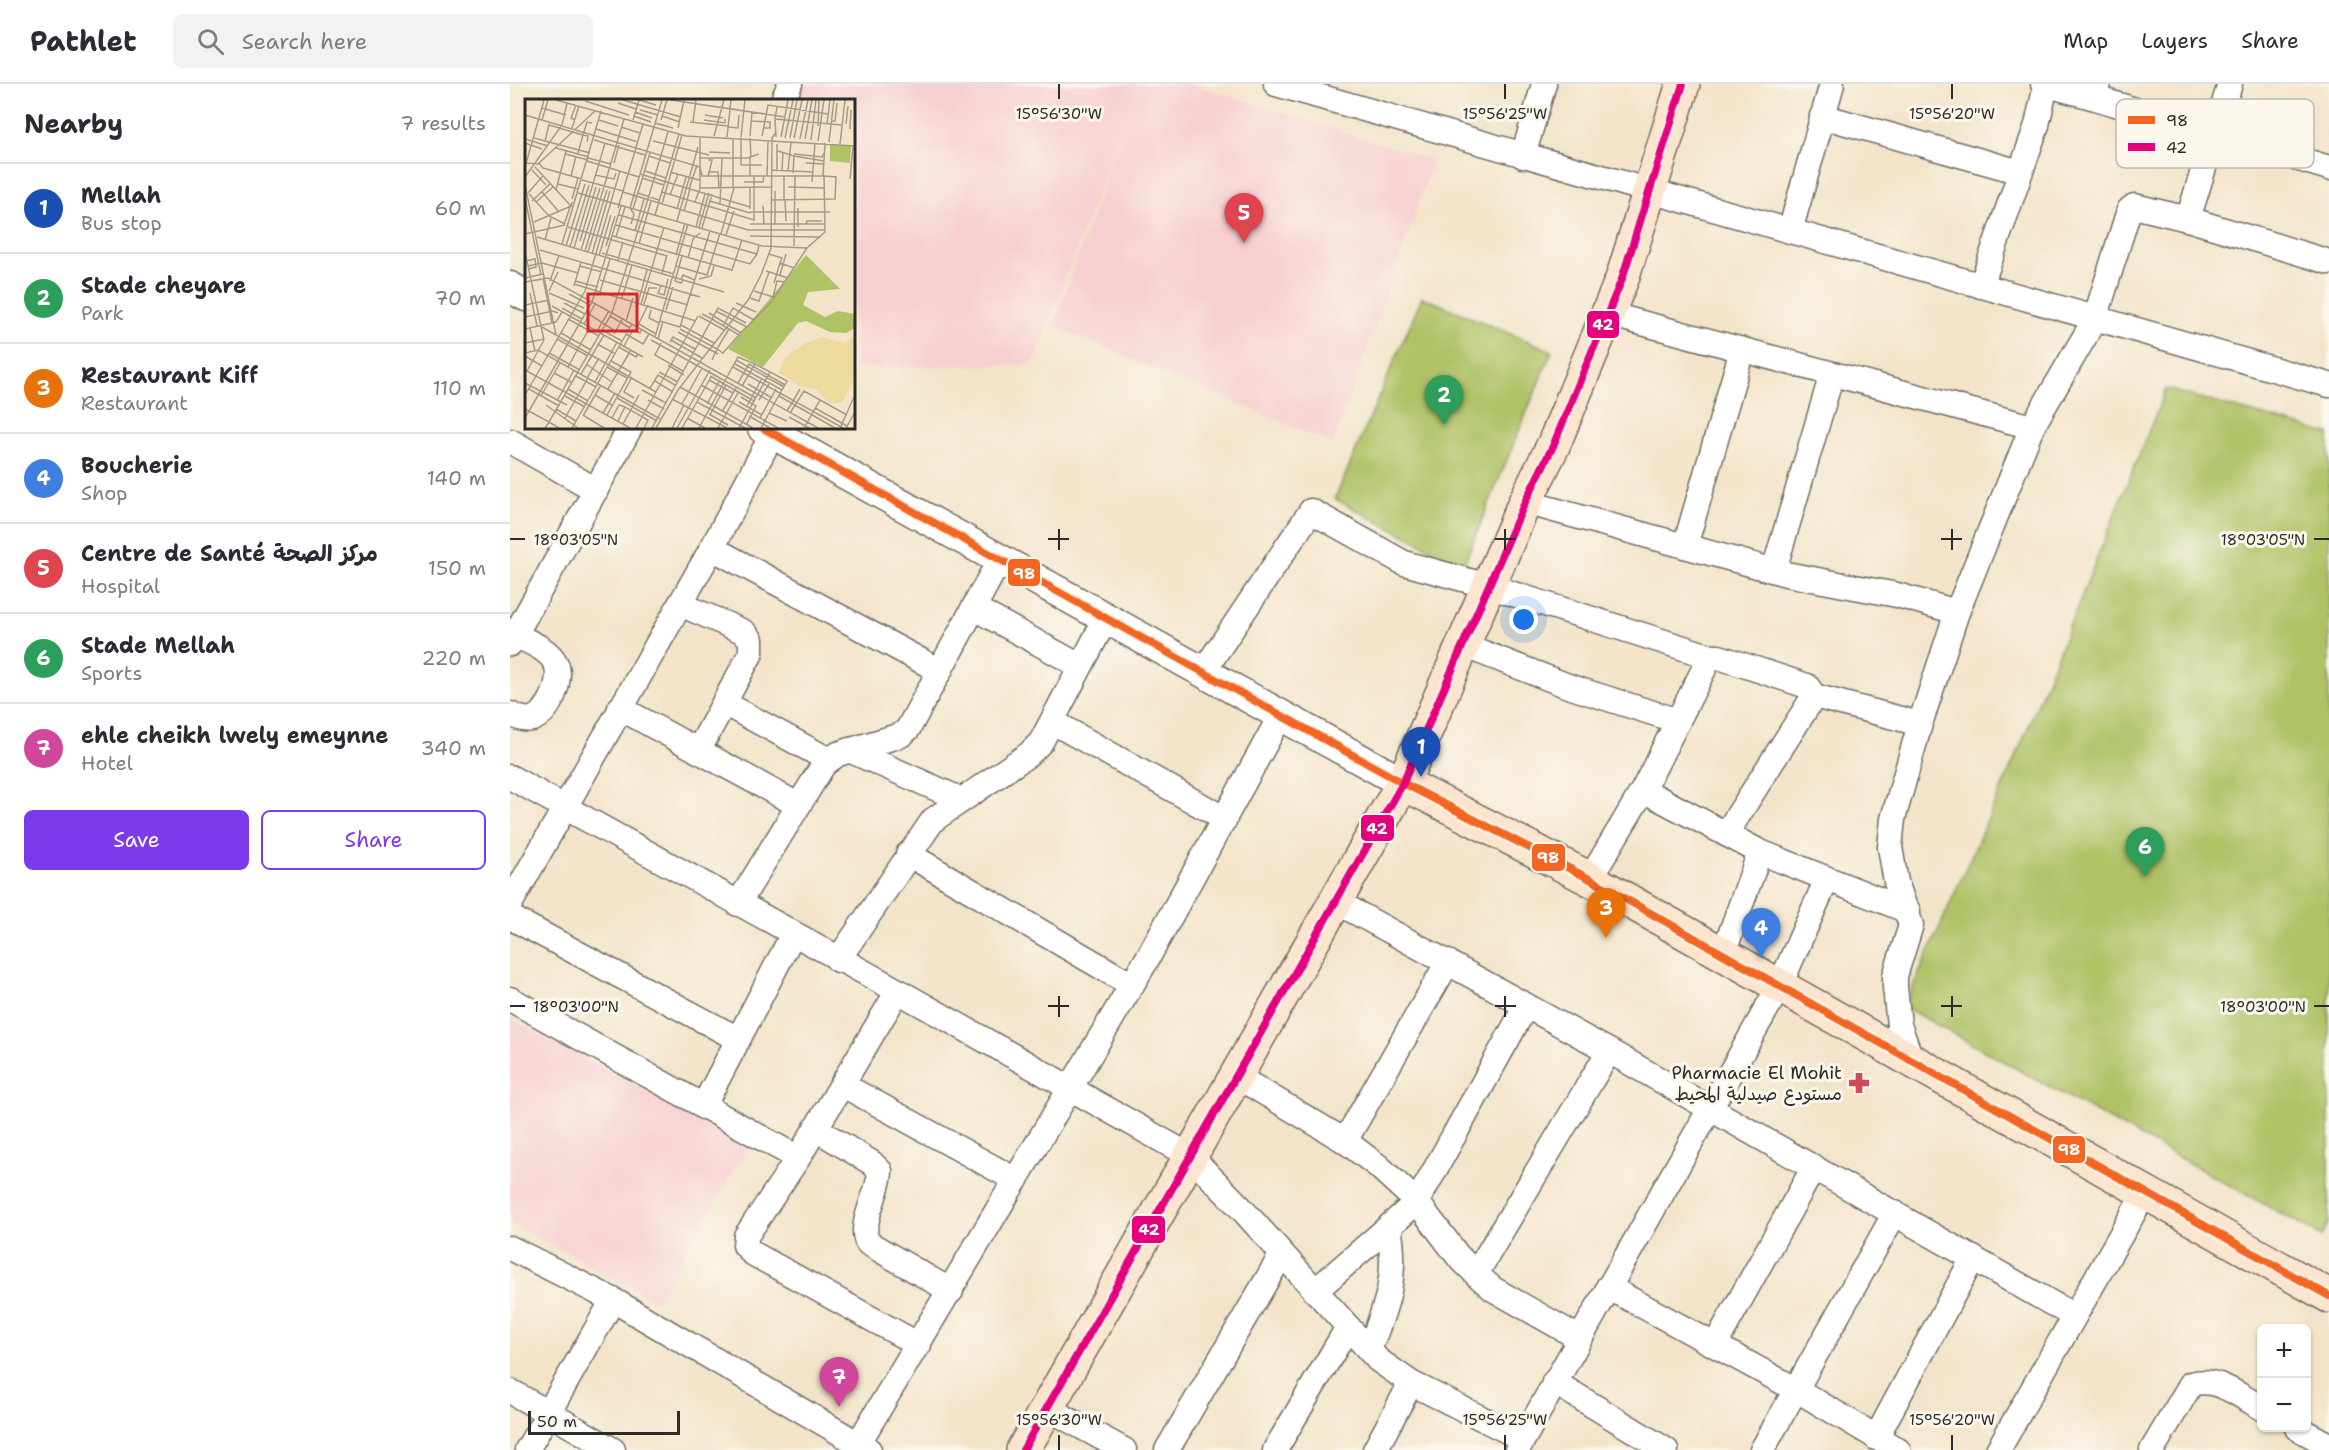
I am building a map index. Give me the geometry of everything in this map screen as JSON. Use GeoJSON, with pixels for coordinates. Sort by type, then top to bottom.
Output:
{"type":"FeatureCollection","features":[{"type":"Feature","properties":{"kind":"main road"},"geometry":{"type":"LineString","coordinates":[[1023,1450],[1403,783],[1525,502],[1553,446],[1608,314],[1651,191],[1683,84]]}},
{"type":"Feature","properties":{"kind":"main road"},"geometry":{"type":"LineString","coordinates":[[1403,783],[1590,879],[2329,1296]]}},
{"type":"Feature","properties":{"kind":"street"},"geometry":{"type":"LineString","coordinates":[[783,99],[790,84]]}},
{"type":"Feature","properties":{"kind":"street"},"geometry":{"type":"LineString","coordinates":[[1276,84],[2329,385]]}},
{"type":"Feature","properties":{"kind":"street"},"geometry":{"type":"LineString","coordinates":[[1523,156],[1544,84]]}},
{"type":"Feature","properties":{"kind":"street"},"geometry":{"type":"LineString","coordinates":[[1790,231],[1832,84]]}},
{"type":"Feature","properties":{"kind":"street"},"geometry":{"type":"LineString","coordinates":[[1981,286],[2037,125],[2045,84],[2095,91],[2117,99]]}},
{"type":"Feature","properties":{"kind":"street"},"geometry":{"type":"LineString","coordinates":[[2226,99],[2230,84]]}},
{"type":"Feature","properties":{"kind":"street"},"geometry":{"type":"LineString","coordinates":[[1822,116],[2020,172]]}},
{"type":"Feature","properties":{"kind":"street"},"geometry":{"type":"LineString","coordinates":[[2314,164],[2329,168]]}},
{"type":"Feature","properties":{"kind":"street"},"geometry":{"type":"LineString","coordinates":[[2188,219],[2204,168]]}},
{"type":"Feature","properties":{"kind":"street"},"geometry":{"type":"LineString","coordinates":[[1911,1059],[1899,1025],[1895,987],[1895,976],[1911,925],[1896,882],[1890,847],[1893,819],[1920,724],[1957,612],[2032,427],[2095,318],[2129,210],[2134,206],[2145,206],[2329,262]]}},
{"type":"Feature","properties":{"kind":"street"},"geometry":{"type":"LineString","coordinates":[[510,287],[525,295]]}},
{"type":"Feature","properties":{"kind":"street"},"geometry":{"type":"LineString","coordinates":[[1608,314],[2032,427]]}},
{"type":"Feature","properties":{"kind":"street"},"geometry":{"type":"LineString","coordinates":[[1685,546],[1742,350]]}},
{"type":"Feature","properties":{"kind":"street"},"geometry":{"type":"LineString","coordinates":[[1774,570],[1832,374]]}},
{"type":"Feature","properties":{"kind":"street"},"geometry":{"type":"LineString","coordinates":[[510,714],[520,719],[533,718],[545,710],[560,675],[556,662],[547,652],[513,640],[629,429]]}},
{"type":"Feature","properties":{"kind":"street"},"geometry":{"type":"LineString","coordinates":[[510,904],[712,548],[768,430],[1403,783]]}},
{"type":"Feature","properties":{"kind":"street"},"geometry":{"type":"LineString","coordinates":[[510,441],[596,490]]}},
{"type":"Feature","properties":{"kind":"street"},"geometry":{"type":"LineString","coordinates":[[1525,502],[1774,570],[1897,595],[1957,612]]}},
{"type":"Feature","properties":{"kind":"street"},"geometry":{"type":"LineString","coordinates":[[1203,672],[1311,512],[1404,563],[1488,586],[1712,657],[1719,657],[1807,686],[1814,696],[1920,724]]}},
{"type":"Feature","properties":{"kind":"street"},"geometry":{"type":"LineString","coordinates":[[712,548],[940,671]]}},
{"type":"Feature","properties":{"kind":"street"},"geometry":{"type":"LineString","coordinates":[[738,904],[824,764],[839,755],[901,735],[908,729],[1000,559]]}},
{"type":"Feature","properties":{"kind":"street"},"geometry":{"type":"LineString","coordinates":[[680,604],[744,633],[751,640],[751,653],[698,751]]}},
{"type":"Feature","properties":{"kind":"street"},"geometry":{"type":"LineString","coordinates":[[974,608],[1080,666]]}},
{"type":"Feature","properties":{"kind":"street"},"geometry":{"type":"LineString","coordinates":[[838,960],[933,820],[1029,754],[1041,742],[1106,618]]}},
{"type":"Feature","properties":{"kind":"street"},"geometry":{"type":"LineString","coordinates":[[1463,645],[1568,686],[1678,721]]}},
{"type":"Feature","properties":{"kind":"street"},"geometry":{"type":"LineString","coordinates":[[1590,879],[1643,790],[1712,657]]}},
{"type":"Feature","properties":{"kind":"street"},"geometry":{"type":"LineString","coordinates":[[1726,834],[1814,696]]}},
{"type":"Feature","properties":{"kind":"street"},"geometry":{"type":"LineString","coordinates":[[724,703],[839,755],[962,800]]}},
{"type":"Feature","properties":{"kind":"street"},"geometry":{"type":"LineString","coordinates":[[620,708],[798,805]]}},
{"type":"Feature","properties":{"kind":"street"},"geometry":{"type":"LineString","coordinates":[[510,1248],[613,1300],[864,1447],[919,1346],[1132,985],[1281,715]]}},
{"type":"Feature","properties":{"kind":"street"},"geometry":{"type":"LineString","coordinates":[[1053,722],[1225,819]]}},
{"type":"Feature","properties":{"kind":"street"},"geometry":{"type":"LineString","coordinates":[[510,777],[838,960],[898,991],[1190,1156],[1369,1350],[1396,1374],[1520,1445],[1780,985],[1827,879]]}},
{"type":"Feature","properties":{"kind":"street"},"geometry":{"type":"LineString","coordinates":[[1643,790],[1760,852],[1908,912]]}},
{"type":"Feature","properties":{"kind":"street"},"geometry":{"type":"LineString","coordinates":[[1723,954],[1760,852]]}},
{"type":"Feature","properties":{"kind":"street"},"geometry":{"type":"LineString","coordinates":[[908,854],[1132,985]]}},
{"type":"Feature","properties":{"kind":"street"},"geometry":{"type":"LineString","coordinates":[[1335,901],[1610,1051],[2074,1316]]}},
{"type":"Feature","properties":{"kind":"street"},"geometry":{"type":"LineString","coordinates":[[510,917],[738,1039]]}},
{"type":"Feature","properties":{"kind":"street"},"geometry":{"type":"LineString","coordinates":[[703,1107],[793,934]]}},
{"type":"Feature","properties":{"kind":"street"},"geometry":{"type":"LineString","coordinates":[[1345,1141],[1448,962]]}},
{"type":"Feature","properties":{"kind":"street"},"geometry":{"type":"LineString","coordinates":[[898,991],[816,1129],[746,1236],[745,1245],[752,1253],[919,1346]]}},
{"type":"Feature","properties":{"kind":"street"},"geometry":{"type":"LineString","coordinates":[[510,999],[798,1158]]}},
{"type":"Feature","properties":{"kind":"street"},"geometry":{"type":"LineString","coordinates":[[1315,1291],[1418,1202],[1526,1006]]}},
{"type":"Feature","properties":{"kind":"street"},"geometry":{"type":"LineString","coordinates":[[1476,1274],[1610,1051]]}},
{"type":"Feature","properties":{"kind":"street"},"geometry":{"type":"LineString","coordinates":[[1236,1076],[1345,1141],[1418,1202],[1458,1256],[1493,1289],[1579,1338]]}},
{"type":"Feature","properties":{"kind":"street"},"geometry":{"type":"LineString","coordinates":[[843,1085],[1016,1180]]}},
{"type":"Feature","properties":{"kind":"street"},"geometry":{"type":"LineString","coordinates":[[816,1129],[872,1163],[879,1171],[879,1181],[864,1230],[868,1243],[951,1291]]}},
{"type":"Feature","properties":{"kind":"street"},"geometry":{"type":"LineString","coordinates":[[1715,1345],[1814,1167]]}},
{"type":"Feature","properties":{"kind":"street"},"geometry":{"type":"LineString","coordinates":[[1998,1450],[2146,1191]]}},
{"type":"Feature","properties":{"kind":"street"},"geometry":{"type":"LineString","coordinates":[[1768,1448],[1797,1389],[1895,1213]]}},
{"type":"Feature","properties":{"kind":"street"},"geometry":{"type":"LineString","coordinates":[[1369,1350],[1388,1302],[1394,1257],[1389,1227]]}},
{"type":"Feature","properties":{"kind":"street"},"geometry":{"type":"LineString","coordinates":[[1167,1450],[1282,1254]]}},
{"type":"Feature","properties":{"kind":"street"},"geometry":{"type":"LineString","coordinates":[[1876,1438],[1973,1258]]}},
{"type":"Feature","properties":{"kind":"street"},"geometry":{"type":"LineString","coordinates":[[1608,1287],[1797,1389],[1898,1450]]}},
{"type":"Feature","properties":{"kind":"street"},"geometry":{"type":"LineString","coordinates":[[527,1450],[613,1300]]}},
{"type":"Feature","properties":{"kind":"street"},"geometry":{"type":"LineString","coordinates":[[1275,1450],[1348,1327]]}},
{"type":"Feature","properties":{"kind":"street"},"geometry":{"type":"LineString","coordinates":[[2152,1450],[2191,1384],[2204,1380],[2218,1384],[2257,1405]]}},
{"type":"Feature","properties":{"kind":"street"},"geometry":{"type":"LineString","coordinates":[[1554,1382],[1661,1449]]}},
{"type":"Feature","properties":{"kind":"street"},"geometry":{"type":"LineString","coordinates":[[1376,1450],[1411,1383]]}},
{"type":"Feature","properties":{"kind":"street"},"geometry":{"type":"LineString","coordinates":[[510,1391],[613,1450]]}},
{"type":"Feature","properties":{"kind":"street"},"geometry":{"type":"LineString","coordinates":[[1047,1408],[1124,1450]]}},
{"type":"Feature","properties":{"kind":"street"},"geometry":{"type":"LineString","coordinates":[[2305,1432],[2329,1445]]}},
{"type":"Feature","properties":{"kind":"shaded area"},"geometry":{"type":"Polygon","coordinates":[[[790,84],[1193,84],[1434,161],[1333,444],[1053,326],[1129,110],[1032,365],[855,368],[855,99],[783,99],[790,84]]]}},
{"type":"Feature","properties":{"kind":"shaded area"},"geometry":{"type":"Polygon","coordinates":[[[510,1018],[749,1146],[656,1302],[510,1222],[510,1018]]]}},
{"type":"Feature","properties":{"kind":"green space"},"geometry":{"type":"Polygon","coordinates":[[[1422,297],[1552,351],[1463,566],[1335,499],[1422,297]]]}},
{"type":"Feature","properties":{"kind":"green space"},"geometry":{"type":"Polygon","coordinates":[[[2166,389],[2329,434],[2329,1222],[2322,1236],[1904,1007],[2020,747],[2166,389]]]}},
{"type":"Feature","properties":{"kind":"transit line","name":"42"},"geometry":{"type":"LineString","coordinates":[[1023,1450],[1403,783],[1525,502],[1553,446],[1622,279],[1683,84]]}},
{"type":"Feature","properties":{"kind":"transit line","name":"98"},"geometry":{"type":"LineString","coordinates":[[765,429],[1403,783],[1590,879],[2329,1296]]}},
{"type":"Feature","properties":{"kind":"place","name":"Centre de Santé مركز الصحة"},"geometry":{"type":"Point","coordinates":[1244,243]}},
{"type":"Feature","properties":{"kind":"place","name":"Stade cheyare"},"geometry":{"type":"Point","coordinates":[1444,425]}},
{"type":"Feature","properties":{"kind":"place","name":"Mellah"},"geometry":{"type":"Point","coordinates":[1421,777]}},
{"type":"Feature","properties":{"kind":"place","name":"Stade Mellah"},"geometry":{"type":"Point","coordinates":[2145,877]}},
{"type":"Feature","properties":{"kind":"place","name":"Restaurant Kiff"},"geometry":{"type":"Point","coordinates":[1606,938]}},
{"type":"Feature","properties":{"kind":"place","name":"Boucherie"},"geometry":{"type":"Point","coordinates":[1761,958]}},
{"type":"Feature","properties":{"kind":"place","name":"Pharmacie El Mohit مستودع صيدلية المحيط"},"geometry":{"type":"Point","coordinates":[1859,1083]}},
{"type":"Feature","properties":{"kind":"place","name":"ehle cheikh lwely emeynne"},"geometry":{"type":"Point","coordinates":[839,1407]}}]}
